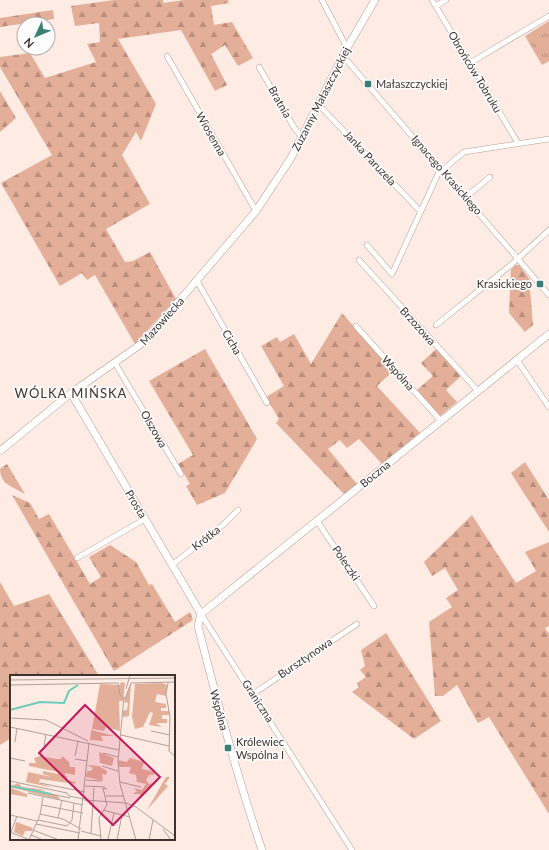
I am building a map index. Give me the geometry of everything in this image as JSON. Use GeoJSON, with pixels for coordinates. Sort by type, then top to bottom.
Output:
{"type":"FeatureCollection","features":[{"type":"Feature","properties":{"kind":"street"},"geometry":{"type":"LineString","coordinates":[[322,0],[347,48]]}},
{"type":"Feature","properties":{"kind":"street","name":"Zuzanny Małaszczyckiej"},"geometry":{"type":"LineString","coordinates":[[266,198],[302,137],[347,48],[375,0]]}},
{"type":"Feature","properties":{"kind":"street","name":"Obrońców Tobruku"},"geometry":{"type":"LineString","coordinates":[[432,0],[518,143]]}},
{"type":"Feature","properties":{"kind":"street"},"geometry":{"type":"LineString","coordinates":[[436,6],[446,0]]}},
{"type":"Feature","properties":{"kind":"street"},"geometry":{"type":"LineString","coordinates":[[470,63],[549,16]]}},
{"type":"Feature","properties":{"kind":"street","name":"Wiosenna"},"geometry":{"type":"LineString","coordinates":[[167,56],[256,211]]}},
{"type":"Feature","properties":{"kind":"street","name":"Ignacego Krasickiego"},"geometry":{"type":"LineString","coordinates":[[344,56],[444,170],[549,295]]}},
{"type":"Feature","properties":{"kind":"street","name":"Bratnia"},"geometry":{"type":"LineString","coordinates":[[259,67],[295,129],[302,137]]}},
{"type":"Feature","properties":{"kind":"street","name":"Janka Paruzela"},"geometry":{"type":"LineString","coordinates":[[319,104],[420,211]]}},
{"type":"Feature","properties":{"kind":"street"},"geometry":{"type":"LineString","coordinates":[[366,245],[392,274],[438,174],[464,152],[549,139]]}},
{"type":"Feature","properties":{"kind":"street"},"geometry":{"type":"LineString","coordinates":[[466,197],[490,178]]}},
{"type":"Feature","properties":{"kind":"street","name":"Mazowiecka"},"geometry":{"type":"LineString","coordinates":[[0,452],[71,392],[116,363],[144,342],[197,282],[266,198]]}},
{"type":"Feature","properties":{"kind":"street"},"geometry":{"type":"LineString","coordinates":[[436,325],[518,259],[549,230]]}},
{"type":"Feature","properties":{"kind":"street","name":"Brzozowa"},"geometry":{"type":"LineString","coordinates":[[359,260],[478,391]]}},
{"type":"Feature","properties":{"kind":"street","name":"Cicha"},"geometry":{"type":"LineString","coordinates":[[197,282],[267,403]]}},
{"type":"Feature","properties":{"kind":"street","name":"Wspólna"},"geometry":{"type":"LineString","coordinates":[[356,326],[441,421]]}},
{"type":"Feature","properties":{"kind":"street","name":"Boczna"},"geometry":{"type":"LineString","coordinates":[[201,614],[549,334]]}},
{"type":"Feature","properties":{"kind":"street"},"geometry":{"type":"LineString","coordinates":[[517,360],[549,407]]}},
{"type":"Feature","properties":{"kind":"street","name":"Olszowa"},"geometry":{"type":"LineString","coordinates":[[116,363],[181,474]]}},
{"type":"Feature","properties":{"kind":"street","name":"Prosta"},"geometry":{"type":"LineString","coordinates":[[71,392],[201,614]]}},
{"type":"Feature","properties":{"kind":"street","name":"Krótka"},"geometry":{"type":"LineString","coordinates":[[172,565],[224,524],[238,510]]}},
{"type":"Feature","properties":{"kind":"street"},"geometry":{"type":"LineString","coordinates":[[77,558],[145,519]]}},
{"type":"Feature","properties":{"kind":"street","name":"Poleczki"},"geometry":{"type":"LineString","coordinates":[[317,521],[374,606]]}},
{"type":"Feature","properties":{"kind":"street","name":"Wspólna"},"geometry":{"type":"LineString","coordinates":[[201,614],[198,626],[219,711],[262,850]]}},
{"type":"Feature","properties":{"kind":"street","name":"Graniczna"},"geometry":{"type":"LineString","coordinates":[[201,614],[352,850]]}},
{"type":"Feature","properties":{"kind":"street","name":"Bursztynowa"},"geometry":{"type":"LineString","coordinates":[[253,694],[357,624]]}},
{"type":"Feature","properties":{"kind":"green space"},"geometry":{"type":"Polygon","coordinates":[[[114,0],[163,0],[163,3],[184,0],[228,0],[229,3],[211,6],[214,25],[232,22],[253,58],[238,66],[225,45],[211,54],[227,85],[215,91],[181,30],[118,39],[156,104],[141,141],[136,132],[122,155],[150,204],[106,229],[125,262],[133,261],[150,252],[176,299],[135,344],[95,275],[87,280],[82,273],[60,286],[1,183],[52,155],[0,67],[0,57],[16,55],[32,56],[45,78],[96,62],[87,44],[100,42],[99,23],[75,26],[71,6],[114,0]]]}},
{"type":"Feature","properties":{"kind":"green space"},"geometry":{"type":"Polygon","coordinates":[[[53,10],[54,16],[16,16],[16,25],[0,27],[0,18],[53,10]]]}},
{"type":"Feature","properties":{"kind":"green space"},"geometry":{"type":"Polygon","coordinates":[[[549,21],[549,61],[542,65],[525,36],[549,21]]]}},
{"type":"Feature","properties":{"kind":"green space"},"geometry":{"type":"Polygon","coordinates":[[[0,91],[16,118],[0,132],[0,91]]]}},
{"type":"Feature","properties":{"kind":"green space"},"geometry":{"type":"Polygon","coordinates":[[[516,265],[519,265],[529,278],[533,325],[525,332],[509,313],[511,269],[516,265]]]}},
{"type":"Feature","properties":{"kind":"green space"},"geometry":{"type":"Polygon","coordinates":[[[342,313],[393,371],[377,386],[420,433],[382,464],[359,439],[347,448],[340,440],[328,449],[357,484],[344,494],[276,423],[279,419],[266,397],[284,386],[261,346],[277,337],[280,342],[294,334],[311,364],[342,313]]]}},
{"type":"Feature","properties":{"kind":"green space"},"geometry":{"type":"Polygon","coordinates":[[[205,349],[257,439],[225,493],[197,505],[186,486],[190,484],[178,464],[193,455],[149,381],[205,349]]]}},
{"type":"Feature","properties":{"kind":"green space"},"geometry":{"type":"Polygon","coordinates":[[[436,349],[461,376],[446,390],[457,402],[440,416],[417,390],[433,376],[421,363],[436,349]]]}},
{"type":"Feature","properties":{"kind":"green space"},"geometry":{"type":"Polygon","coordinates":[[[525,462],[549,500],[549,532],[511,473],[525,462]]]}},
{"type":"Feature","properties":{"kind":"green space"},"geometry":{"type":"Polygon","coordinates":[[[7,464],[25,494],[5,482],[2,478],[0,469],[7,464]]]}},
{"type":"Feature","properties":{"kind":"green space"},"geometry":{"type":"Polygon","coordinates":[[[12,495],[30,503],[39,519],[49,514],[90,584],[101,577],[89,557],[110,545],[136,562],[149,585],[152,584],[175,622],[190,612],[193,620],[114,671],[12,495]]]}},
{"type":"Feature","properties":{"kind":"green space"},"geometry":{"type":"Polygon","coordinates":[[[472,515],[516,583],[536,571],[525,552],[549,542],[549,626],[545,628],[549,634],[549,814],[489,717],[478,723],[457,685],[443,696],[435,696],[429,622],[452,607],[446,598],[458,590],[445,568],[432,576],[424,562],[472,515]]]}},
{"type":"Feature","properties":{"kind":"green space"},"geometry":{"type":"Polygon","coordinates":[[[0,582],[14,606],[49,594],[98,675],[10,675],[10,739],[0,745],[0,582]]]}},
{"type":"Feature","properties":{"kind":"green space"},"geometry":{"type":"Polygon","coordinates":[[[386,633],[441,721],[414,739],[352,692],[359,687],[357,683],[366,677],[360,670],[365,666],[361,650],[386,633]]]}},
{"type":"Feature","properties":{"kind":"place","name":"Małaszczyckiej"},"geometry":{"type":"Point","coordinates":[368,84]}},
{"type":"Feature","properties":{"kind":"place","name":"Krasickiego"},"geometry":{"type":"Point","coordinates":[540,284]}},
{"type":"Feature","properties":{"kind":"place","name":"Królewiec Wspólna I"},"geometry":{"type":"Point","coordinates":[228,748]}},
{"type":"Feature","properties":{"kind":"district","name":"WÓLKA MIŃSKA"},"geometry":{"type":"Point","coordinates":[71,393]}}]}
